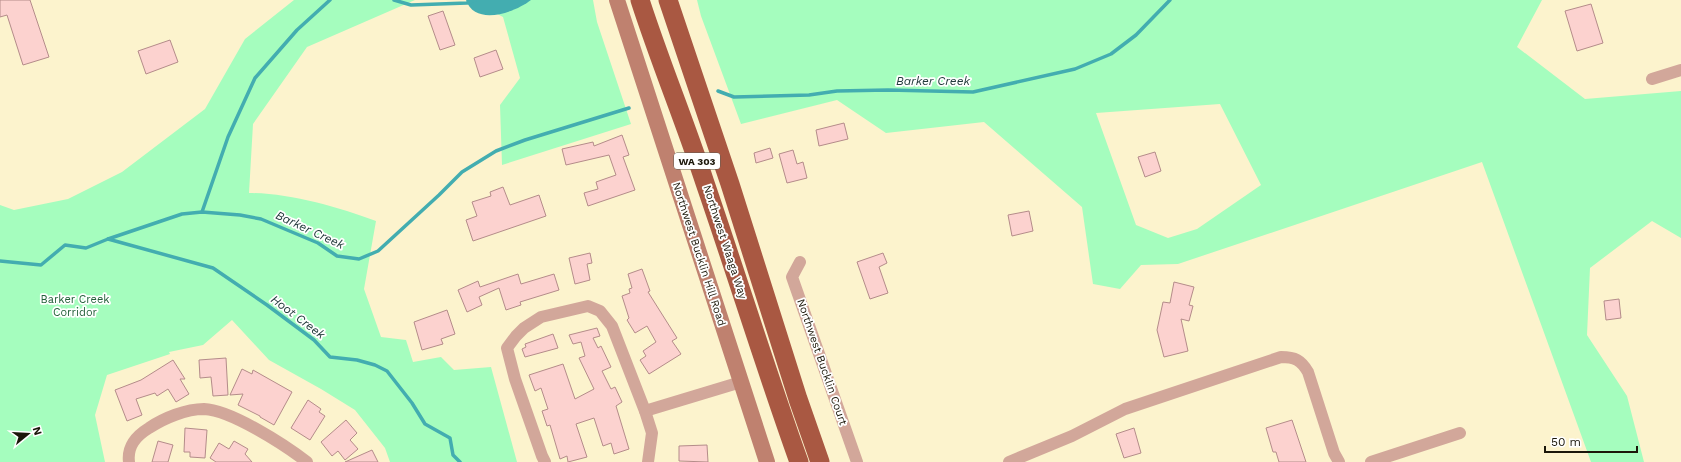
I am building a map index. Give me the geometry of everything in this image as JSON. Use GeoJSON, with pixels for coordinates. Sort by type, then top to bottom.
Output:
{"type":"FeatureCollection","features":[{"type":"Feature","properties":{"kind":"highway","name":"Northwest Waaga Way"},"geometry":{"type":"LineString","coordinates":[[640,0],[652,38],[705,181],[779,408],[799,462]]}},
{"type":"Feature","properties":{"kind":"highway","name":"Northwest Waaga Way"},"geometry":{"type":"LineString","coordinates":[[668,0],[730,184],[798,399],[820,462]]}},
{"type":"Feature","properties":{"kind":"main road","name":"Northwest Bucklin Hill Road"},"geometry":{"type":"LineString","coordinates":[[617,0],[767,462]]}},
{"type":"Feature","properties":{"kind":"street"},"geometry":{"type":"LineString","coordinates":[[1652,78],[1681,70]]}},
{"type":"Feature","properties":{"kind":"street","name":"Northwest Bucklin Court"},"geometry":{"type":"LineString","coordinates":[[800,262],[792,277],[857,462]]}},
{"type":"Feature","properties":{"kind":"street"},"geometry":{"type":"LineString","coordinates":[[545,462],[515,379],[507,348],[524,328],[541,317],[588,306],[600,312],[612,326],[645,411],[652,433],[651,450],[648,462]]}},
{"type":"Feature","properties":{"kind":"street"},"geometry":{"type":"LineString","coordinates":[[1008,462],[1072,436],[1125,409],[1281,357],[1298,359],[1304,365],[1334,453],[1339,462]]}},
{"type":"Feature","properties":{"kind":"street"},"geometry":{"type":"LineString","coordinates":[[645,411],[741,382]]}},
{"type":"Feature","properties":{"kind":"street"},"geometry":{"type":"LineString","coordinates":[[128,462],[131,443],[140,433],[165,418],[204,409],[227,415],[266,434],[307,462]]}},
{"type":"Feature","properties":{"kind":"street"},"geometry":{"type":"LineString","coordinates":[[1370,462],[1460,433]]}},
{"type":"Feature","properties":{"kind":"green space","name":"Barker Creek Corridor"},"geometry":{"type":"Polygon","coordinates":[[[294,0],[415,0],[307,47],[253,124],[249,193],[280,195],[297,198],[346,211],[376,221],[364,289],[381,337],[406,340],[413,362],[441,357],[454,370],[491,367],[517,462],[390,462],[385,448],[355,410],[269,360],[232,320],[203,345],[169,352],[170,354],[107,375],[95,415],[105,462],[0,462],[0,205],[14,210],[68,199],[122,172],[205,109],[245,39],[294,0]]]}},
{"type":"Feature","properties":{"kind":"green space"},"geometry":{"type":"Polygon","coordinates":[[[471,0],[593,0],[597,22],[631,124],[502,165],[500,105],[520,78],[503,17],[471,0]]]}},
{"type":"Feature","properties":{"kind":"green space"},"geometry":{"type":"Polygon","coordinates":[[[697,0],[1542,0],[1517,47],[1585,99],[1681,91],[1681,238],[1652,221],[1590,268],[1587,335],[1627,396],[1644,462],[1591,462],[1482,162],[1178,264],[1141,265],[1120,289],[1093,284],[1082,207],[984,122],[886,133],[837,100],[741,124],[701,16],[697,0]],[[1220,104],[1096,113],[1136,225],[1168,238],[1197,229],[1261,185],[1220,104]]]}},
{"type":"Feature","properties":{"kind":"water"},"geometry":{"type":"Polygon","coordinates":[[[466,0],[531,0],[516,9],[496,15],[487,15],[478,13],[471,8],[466,0]]]}},
{"type":"Feature","properties":{"kind":"building"},"geometry":{"type":"Polygon","coordinates":[[[0,0],[30,0],[49,57],[23,65],[7,15],[0,17],[0,0]]]}},
{"type":"Feature","properties":{"kind":"building"},"geometry":{"type":"Polygon","coordinates":[[[1591,4],[1603,43],[1577,51],[1565,11],[1591,4]]]}},
{"type":"Feature","properties":{"kind":"building"},"geometry":{"type":"Polygon","coordinates":[[[443,11],[455,45],[440,50],[428,16],[443,11]]]}},
{"type":"Feature","properties":{"kind":"building"},"geometry":{"type":"Polygon","coordinates":[[[170,40],[178,62],[146,74],[138,51],[170,40]]]}},
{"type":"Feature","properties":{"kind":"building"},"geometry":{"type":"Polygon","coordinates":[[[496,50],[503,69],[480,77],[474,58],[496,50]]]}},
{"type":"Feature","properties":{"kind":"building"},"geometry":{"type":"Polygon","coordinates":[[[844,123],[848,139],[819,146],[816,130],[844,123]]]}},
{"type":"Feature","properties":{"kind":"building"},"geometry":{"type":"Polygon","coordinates":[[[622,135],[629,155],[623,157],[635,190],[588,206],[584,193],[598,189],[596,182],[616,175],[609,155],[566,165],[562,149],[593,142],[594,146],[622,135]]]}},
{"type":"Feature","properties":{"kind":"building"},"geometry":{"type":"Polygon","coordinates":[[[770,148],[773,158],[756,163],[754,153],[770,148]]]}},
{"type":"Feature","properties":{"kind":"building"},"geometry":{"type":"Polygon","coordinates":[[[793,150],[797,164],[803,162],[807,178],[787,183],[779,154],[793,150]]]}},
{"type":"Feature","properties":{"kind":"building"},"geometry":{"type":"Polygon","coordinates":[[[1155,152],[1161,171],[1145,177],[1138,157],[1155,152]]]}},
{"type":"Feature","properties":{"kind":"building"},"geometry":{"type":"Polygon","coordinates":[[[503,187],[510,205],[539,195],[546,216],[473,241],[466,220],[477,216],[472,202],[491,196],[490,192],[503,187]]]}},
{"type":"Feature","properties":{"kind":"building"},"geometry":{"type":"Polygon","coordinates":[[[1029,211],[1033,231],[1012,236],[1008,215],[1029,211]]]}},
{"type":"Feature","properties":{"kind":"building"},"geometry":{"type":"Polygon","coordinates":[[[590,253],[592,263],[587,264],[590,280],[575,284],[569,258],[590,253]]]}},
{"type":"Feature","properties":{"kind":"building"},"geometry":{"type":"Polygon","coordinates":[[[883,253],[887,263],[879,267],[888,293],[870,299],[857,262],[883,253]]]}},
{"type":"Feature","properties":{"kind":"building"},"geometry":{"type":"Polygon","coordinates":[[[642,269],[650,291],[648,292],[677,338],[672,341],[681,354],[649,374],[640,360],[646,356],[643,351],[656,342],[647,326],[635,333],[627,320],[629,318],[622,296],[630,293],[629,289],[632,288],[628,274],[642,269]]]}},
{"type":"Feature","properties":{"kind":"building"},"geometry":{"type":"Polygon","coordinates":[[[518,274],[521,284],[554,274],[559,290],[520,302],[521,305],[506,310],[499,288],[479,297],[482,305],[467,312],[458,290],[478,281],[480,287],[518,274]]]}},
{"type":"Feature","properties":{"kind":"building"},"geometry":{"type":"Polygon","coordinates":[[[1174,282],[1194,287],[1189,305],[1193,306],[1189,321],[1181,319],[1188,351],[1164,357],[1157,330],[1163,302],[1170,303],[1174,282]]]}},
{"type":"Feature","properties":{"kind":"building"},"geometry":{"type":"Polygon","coordinates":[[[1619,299],[1621,318],[1606,320],[1604,301],[1619,299]]]}},
{"type":"Feature","properties":{"kind":"building"},"geometry":{"type":"Polygon","coordinates":[[[447,310],[455,334],[441,339],[443,344],[422,350],[414,322],[447,310]]]}},
{"type":"Feature","properties":{"kind":"building"},"geometry":{"type":"Polygon","coordinates":[[[597,328],[600,336],[593,338],[598,348],[601,346],[611,367],[602,371],[611,389],[615,387],[622,402],[616,406],[629,449],[614,454],[611,443],[603,446],[594,418],[576,424],[587,457],[568,462],[567,456],[560,459],[550,425],[547,426],[542,411],[548,409],[541,388],[535,391],[529,375],[563,364],[575,399],[594,389],[579,358],[585,356],[581,342],[573,344],[569,335],[597,328]]]}},
{"type":"Feature","properties":{"kind":"building"},"geometry":{"type":"Polygon","coordinates":[[[553,334],[558,348],[525,357],[522,349],[526,347],[525,344],[553,334]]]}},
{"type":"Feature","properties":{"kind":"building"},"geometry":{"type":"Polygon","coordinates":[[[226,358],[228,395],[213,396],[211,377],[200,378],[199,360],[226,358]]]}},
{"type":"Feature","properties":{"kind":"building"},"geometry":{"type":"Polygon","coordinates":[[[173,360],[185,379],[180,379],[189,394],[176,402],[168,389],[157,396],[155,393],[136,399],[142,415],[127,421],[115,390],[141,380],[173,360]]]}},
{"type":"Feature","properties":{"kind":"building"},"geometry":{"type":"Polygon","coordinates":[[[242,369],[252,374],[253,370],[292,392],[274,425],[238,405],[243,394],[230,395],[242,369]]]}},
{"type":"Feature","properties":{"kind":"building"},"geometry":{"type":"Polygon","coordinates":[[[308,400],[321,409],[319,412],[325,416],[310,440],[291,428],[308,400]]]}},
{"type":"Feature","properties":{"kind":"building"},"geometry":{"type":"Polygon","coordinates":[[[346,420],[357,433],[350,440],[358,449],[345,460],[338,451],[332,456],[321,442],[346,420]]]}},
{"type":"Feature","properties":{"kind":"building"},"geometry":{"type":"Polygon","coordinates":[[[1292,420],[1306,462],[1279,462],[1276,452],[1273,452],[1266,428],[1292,420]]]}},
{"type":"Feature","properties":{"kind":"building"},"geometry":{"type":"Polygon","coordinates":[[[185,428],[207,430],[205,458],[190,457],[190,452],[184,452],[185,428]]]}},
{"type":"Feature","properties":{"kind":"building"},"geometry":{"type":"Polygon","coordinates":[[[1134,428],[1141,453],[1124,458],[1116,434],[1134,428]]]}},
{"type":"Feature","properties":{"kind":"building"},"geometry":{"type":"Polygon","coordinates":[[[158,441],[173,445],[168,462],[152,462],[158,441]]]}},
{"type":"Feature","properties":{"kind":"building"},"geometry":{"type":"Polygon","coordinates":[[[234,441],[248,449],[245,454],[252,462],[216,462],[210,458],[219,443],[229,449],[234,441]]]}},
{"type":"Feature","properties":{"kind":"building"},"geometry":{"type":"Polygon","coordinates":[[[707,445],[708,462],[679,461],[679,446],[707,445]]]}},
{"type":"Feature","properties":{"kind":"building"},"geometry":{"type":"Polygon","coordinates":[[[372,450],[378,462],[345,462],[372,450]]]}},
{"type":"Feature","properties":{"kind":"waterway"},"geometry":{"type":"LineString","coordinates":[[202,212],[228,137],[255,78],[297,30],[330,0]]}},
{"type":"Feature","properties":{"kind":"waterway"},"geometry":{"type":"LineString","coordinates":[[394,0],[411,5],[467,3],[475,0]]}},
{"type":"Feature","properties":{"kind":"waterway","name":"Barker Creek"},"geometry":{"type":"LineString","coordinates":[[718,91],[734,97],[809,95],[837,91],[888,90],[973,92],[1075,69],[1111,54],[1136,35],[1170,0]]}},
{"type":"Feature","properties":{"kind":"waterway","name":"Barker Creek"},"geometry":{"type":"LineString","coordinates":[[0,261],[41,265],[65,245],[86,248],[182,214],[202,212],[240,215],[261,219],[318,243],[337,256],[359,259],[378,251],[462,172],[496,151],[525,140],[629,108]]}},
{"type":"Feature","properties":{"kind":"waterway","name":"Hoot Creek"},"geometry":{"type":"LineString","coordinates":[[108,239],[213,268],[267,305],[314,340],[330,357],[357,360],[375,365],[387,371],[412,403],[425,424],[450,438],[453,455],[460,462]]}}]}
